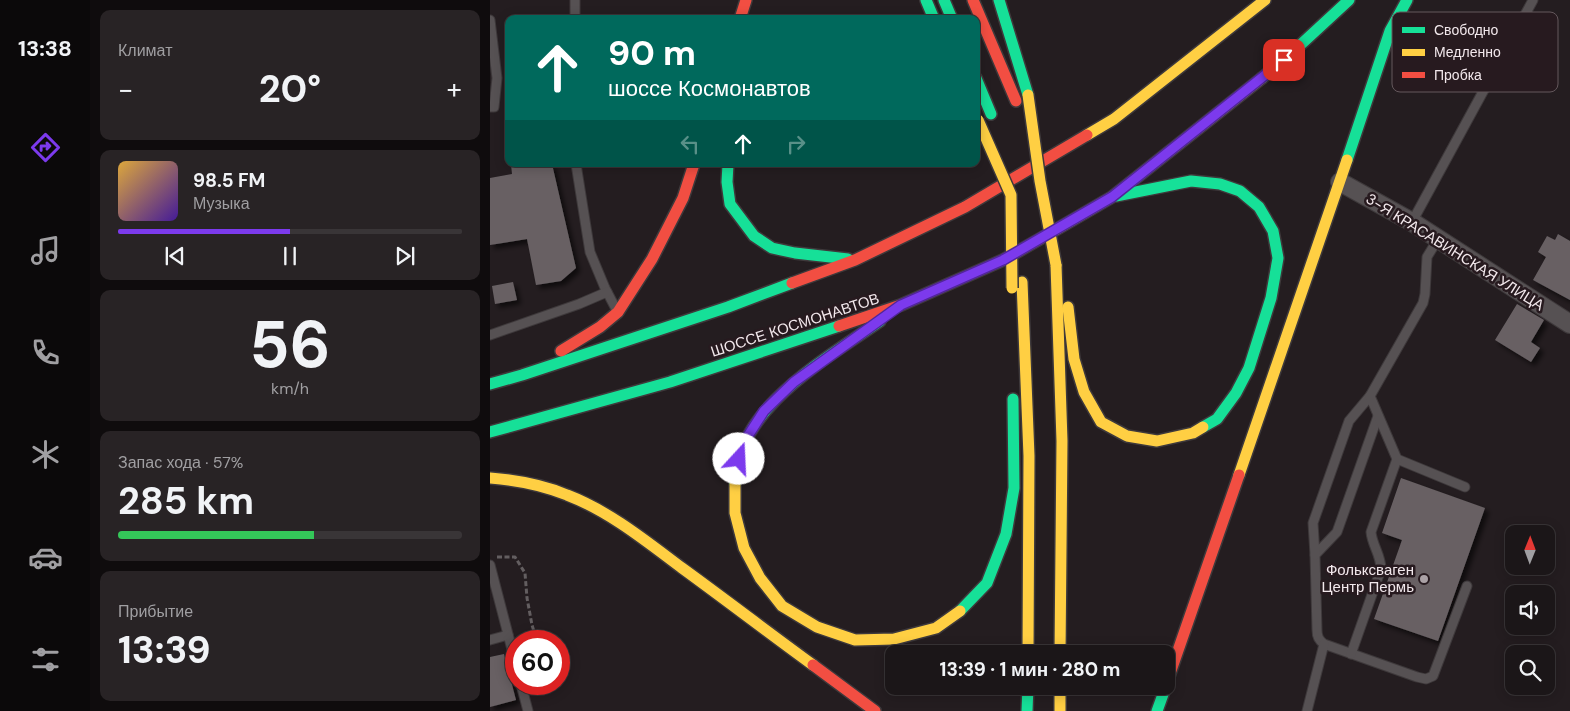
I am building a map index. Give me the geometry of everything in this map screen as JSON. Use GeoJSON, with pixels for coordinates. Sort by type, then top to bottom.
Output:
{"type":"FeatureCollection","features":[{"type":"Feature","properties":{"kind":"main road"},"geometry":{"type":"LineString","coordinates":[[741,15],[746,0]]}},
{"type":"Feature","properties":{"kind":"main road"},"geometry":{"type":"LineString","coordinates":[[926,0],[932,15]]}},
{"type":"Feature","properties":{"kind":"main road"},"geometry":{"type":"LineString","coordinates":[[944,0],[950,15]]}},
{"type":"Feature","properties":{"kind":"main road"},"geometry":{"type":"LineString","coordinates":[[973,0],[979,15]]}},
{"type":"Feature","properties":{"kind":"main road"},"geometry":{"type":"LineString","coordinates":[[999,0],[1028,95],[1040,181],[1056,265],[1062,441],[1060,645]]}},
{"type":"Feature","properties":{"kind":"main road","name":"ШОССЕ КОСМОНАВТОВ"},"geometry":{"type":"LineString","coordinates":[[490,432],[670,382],[901,305],[1003,260],[1112,197],[1284,60],[1349,0]]}},
{"type":"Feature","properties":{"kind":"main road"},"geometry":{"type":"LineString","coordinates":[[1400,12],[1407,0]]}},
{"type":"Feature","properties":{"kind":"main road"},"geometry":{"type":"LineString","coordinates":[[490,384],[728,307],[855,260],[965,207],[1114,119],[1261,2]]}},
{"type":"Feature","properties":{"kind":"main road"},"geometry":{"type":"LineString","coordinates":[[980,17],[1016,102],[1040,181],[1067,258],[1068,305],[1074,359],[1084,392],[1102,422],[1127,436],[1158,441],[1193,433],[1217,419],[1236,393],[1249,368],[1271,298],[1278,258],[1273,231],[1259,207],[1240,191],[1220,184],[1191,181],[1112,197]]}},
{"type":"Feature","properties":{"kind":"main road"},"geometry":{"type":"LineString","coordinates":[[1175,660],[1392,26]]}},
{"type":"Feature","properties":{"kind":"main road"},"geometry":{"type":"LineString","coordinates":[[980,88],[994,123],[1011,195],[1015,289],[1029,456],[1028,645]]}},
{"type":"Feature","properties":{"kind":"main road"},"geometry":{"type":"LineString","coordinates":[[980,125],[1011,195]]}},
{"type":"Feature","properties":{"kind":"main road"},"geometry":{"type":"LineString","coordinates":[[522,375],[600,327],[618,312],[652,259],[683,198],[693,167]]}},
{"type":"Feature","properties":{"kind":"main road"},"geometry":{"type":"LineString","coordinates":[[728,167],[727,182],[730,204],[754,236],[772,248],[795,253],[855,260]]}},
{"type":"Feature","properties":{"kind":"main road"},"geometry":{"type":"LineString","coordinates":[[901,305],[794,382],[764,411],[744,442],[735,476],[735,513],[744,548],[760,578],[782,606],[818,627],[855,640],[894,639],[936,628],[964,608],[987,583],[1006,534],[1014,488],[1013,392]]}},
{"type":"Feature","properties":{"kind":"main road"},"geometry":{"type":"LineString","coordinates":[[490,478],[534,484],[566,494],[596,509],[638,535],[875,711]]}},
{"type":"Feature","properties":{"kind":"main road"},"geometry":{"type":"LineString","coordinates":[[1027,711],[1028,695]]}},
{"type":"Feature","properties":{"kind":"main road"},"geometry":{"type":"LineString","coordinates":[[1060,695],[1060,711]]}},
{"type":"Feature","properties":{"kind":"main road"},"geometry":{"type":"LineString","coordinates":[[1157,711],[1163,695]]}},
{"type":"Feature","properties":{"kind":"street","name":"3-Я КРАСАВИНСКАЯ УЛИЦА"},"geometry":{"type":"LineString","coordinates":[[1340,182],[1412,222],[1570,324]]}},
{"type":"Feature","properties":{"kind":"lane"},"geometry":{"type":"LineString","coordinates":[[574,0],[575,15]]}},
{"type":"Feature","properties":{"kind":"lane"},"geometry":{"type":"LineString","coordinates":[[1526,12],[1533,0]]}},
{"type":"Feature","properties":{"kind":"lane"},"geometry":{"type":"LineString","coordinates":[[490,20],[497,78],[494,107],[490,107]]}},
{"type":"Feature","properties":{"kind":"lane"},"geometry":{"type":"LineString","coordinates":[[1412,222],[1483,92]]}},
{"type":"Feature","properties":{"kind":"lane"},"geometry":{"type":"LineString","coordinates":[[576,167],[590,252],[607,292],[618,312]]}},
{"type":"Feature","properties":{"kind":"lane"},"geometry":{"type":"LineString","coordinates":[[1438,239],[1427,257],[1423,303],[1370,396],[1349,421],[1313,523],[1317,636],[1324,644],[1426,679],[1433,676],[1467,586]]}},
{"type":"Feature","properties":{"kind":"lane"},"geometry":{"type":"LineString","coordinates":[[490,335],[579,304],[607,292]]}},
{"type":"Feature","properties":{"kind":"lane"},"geometry":{"type":"LineString","coordinates":[[1351,654],[1381,569],[1381,562],[1371,532],[1396,459],[1370,396]]}},
{"type":"Feature","properties":{"kind":"lane"},"geometry":{"type":"LineString","coordinates":[[1315,555],[1337,532],[1378,416]]}},
{"type":"Feature","properties":{"kind":"lane"},"geometry":{"type":"LineString","coordinates":[[1396,459],[1465,487]]}},
{"type":"Feature","properties":{"kind":"lane"},"geometry":{"type":"LineString","coordinates":[[490,565],[506,630]]}},
{"type":"Feature","properties":{"kind":"lane"},"geometry":{"type":"LineString","coordinates":[[490,640],[505,637]]}},
{"type":"Feature","properties":{"kind":"lane"},"geometry":{"type":"LineString","coordinates":[[1307,711],[1324,644]]}},
{"type":"Feature","properties":{"kind":"lane"},"geometry":{"type":"LineString","coordinates":[[524,695],[528,711]]}},
{"type":"Feature","properties":{"kind":"path"},"geometry":{"type":"LineString","coordinates":[[490,557],[515,556],[525,573],[534,630]]}},
{"type":"Feature","properties":{"kind":"building"},"geometry":{"type":"Polygon","coordinates":[[[511,167],[553,167],[576,268],[561,281],[536,285],[527,239],[490,245],[490,178],[512,174],[511,167]]]}},
{"type":"Feature","properties":{"kind":"building"},"geometry":{"type":"Polygon","coordinates":[[[1558,234],[1570,241],[1570,300],[1533,280],[1546,257],[1538,252],[1547,236],[1555,240],[1558,234]]]}},
{"type":"Feature","properties":{"kind":"building"},"geometry":{"type":"Polygon","coordinates":[[[513,282],[517,300],[495,304],[492,286],[513,282]]]}},
{"type":"Feature","properties":{"kind":"building"},"geometry":{"type":"Polygon","coordinates":[[[1517,304],[1544,320],[1531,342],[1540,348],[1531,362],[1495,340],[1517,304]]]}},
{"type":"Feature","properties":{"kind":"building","name":"Фольксваген Центр Пермь"},"geometry":{"type":"Polygon","coordinates":[[[1401,478],[1485,508],[1438,641],[1374,619],[1402,540],[1382,533],[1401,478]]]}},
{"type":"Feature","properties":{"kind":"building"},"geometry":{"type":"Polygon","coordinates":[[[504,654],[505,695],[515,695],[516,700],[490,707],[490,657],[504,654]]]}},
{"type":"Feature","properties":{"kind":"traffic: fast"},"geometry":{"type":"LineString","coordinates":[[926,0],[932,15]]}},
{"type":"Feature","properties":{"kind":"traffic: fast"},"geometry":{"type":"LineString","coordinates":[[944,0],[950,15]]}},
{"type":"Feature","properties":{"kind":"traffic: fast"},"geometry":{"type":"LineString","coordinates":[[999,0],[1028,95]]}},
{"type":"Feature","properties":{"kind":"traffic: fast"},"geometry":{"type":"LineString","coordinates":[[1262,78],[1349,0]]}},
{"type":"Feature","properties":{"kind":"traffic: fast"},"geometry":{"type":"LineString","coordinates":[[1400,12],[1407,0]]}},
{"type":"Feature","properties":{"kind":"traffic: fast"},"geometry":{"type":"LineString","coordinates":[[1347,160],[1392,27]]}},
{"type":"Feature","properties":{"kind":"traffic: fast"},"geometry":{"type":"LineString","coordinates":[[980,88],[991,114]]}},
{"type":"Feature","properties":{"kind":"traffic: fast"},"geometry":{"type":"LineString","coordinates":[[728,167],[727,182],[730,204],[754,236],[772,248],[795,253],[848,259]]}},
{"type":"Feature","properties":{"kind":"traffic: fast"},"geometry":{"type":"LineString","coordinates":[[1116,196],[1191,181],[1220,184],[1240,191],[1259,207],[1273,231],[1278,258],[1271,298],[1249,368],[1236,393],[1217,419],[1203,427]]}},
{"type":"Feature","properties":{"kind":"traffic: fast"},"geometry":{"type":"LineString","coordinates":[[490,384],[728,307],[792,283]]}},
{"type":"Feature","properties":{"kind":"traffic: fast"},"geometry":{"type":"LineString","coordinates":[[735,484],[739,457],[750,432],[767,409],[810,369],[880,321]]}},
{"type":"Feature","properties":{"kind":"traffic: fast"},"geometry":{"type":"LineString","coordinates":[[490,432],[670,382],[839,326]]}},
{"type":"Feature","properties":{"kind":"traffic: fast"},"geometry":{"type":"LineString","coordinates":[[960,611],[987,583],[1006,534],[1014,488],[1013,399]]}},
{"type":"Feature","properties":{"kind":"traffic: fast"},"geometry":{"type":"LineString","coordinates":[[1027,711],[1028,695]]}},
{"type":"Feature","properties":{"kind":"traffic: fast"},"geometry":{"type":"LineString","coordinates":[[1157,711],[1163,695]]}},
{"type":"Feature","properties":{"kind":"traffic: slow"},"geometry":{"type":"LineString","coordinates":[[1087,135],[1114,119],[1265,0]]}},
{"type":"Feature","properties":{"kind":"traffic: slow"},"geometry":{"type":"LineString","coordinates":[[1045,236],[1112,197],[1262,78]]}},
{"type":"Feature","properties":{"kind":"traffic: slow"},"geometry":{"type":"LineString","coordinates":[[1028,95],[1040,181],[1056,265]]}},
{"type":"Feature","properties":{"kind":"traffic: slow"},"geometry":{"type":"LineString","coordinates":[[980,125],[1011,195],[1012,288]]}},
{"type":"Feature","properties":{"kind":"traffic: slow"},"geometry":{"type":"LineString","coordinates":[[1239,475],[1347,160]]}},
{"type":"Feature","properties":{"kind":"traffic: slow"},"geometry":{"type":"LineString","coordinates":[[1056,265],[1062,441],[1060,645]]}},
{"type":"Feature","properties":{"kind":"traffic: slow"},"geometry":{"type":"LineString","coordinates":[[1022,282],[1029,456],[1028,645]]}},
{"type":"Feature","properties":{"kind":"traffic: slow"},"geometry":{"type":"LineString","coordinates":[[1068,307],[1074,359],[1084,392],[1101,422],[1127,436],[1157,441],[1193,433],[1203,427]]}},
{"type":"Feature","properties":{"kind":"traffic: slow"},"geometry":{"type":"LineString","coordinates":[[490,478],[548,488],[598,509],[641,537],[813,665]]}},
{"type":"Feature","properties":{"kind":"traffic: slow"},"geometry":{"type":"LineString","coordinates":[[735,484],[735,513],[744,548],[760,578],[782,606],[817,627],[855,640],[894,639],[936,628],[960,611]]}},
{"type":"Feature","properties":{"kind":"traffic: slow"},"geometry":{"type":"LineString","coordinates":[[1060,695],[1060,711]]}},
{"type":"Feature","properties":{"kind":"traffic: jam"},"geometry":{"type":"LineString","coordinates":[[741,15],[746,0]]}},
{"type":"Feature","properties":{"kind":"traffic: jam"},"geometry":{"type":"LineString","coordinates":[[973,0],[979,15]]}},
{"type":"Feature","properties":{"kind":"traffic: jam"},"geometry":{"type":"LineString","coordinates":[[980,16],[1016,101]]}},
{"type":"Feature","properties":{"kind":"traffic: jam"},"geometry":{"type":"LineString","coordinates":[[792,283],[855,260],[965,207],[1087,135]]}},
{"type":"Feature","properties":{"kind":"traffic: jam"},"geometry":{"type":"LineString","coordinates":[[561,351],[600,327],[618,312],[652,259],[683,198],[693,167]]}},
{"type":"Feature","properties":{"kind":"traffic: jam"},"geometry":{"type":"LineString","coordinates":[[839,326],[901,305],[1003,260],[1045,236]]}},
{"type":"Feature","properties":{"kind":"traffic: jam"},"geometry":{"type":"LineString","coordinates":[[1175,659],[1239,475]]}},
{"type":"Feature","properties":{"kind":"traffic: jam"},"geometry":{"type":"LineString","coordinates":[[813,665],[875,711]]}},
{"type":"Feature","properties":{"kind":"place","name":"Фольксваген Центр Пермь"},"geometry":{"type":"Point","coordinates":[1424,579]}},
{"type":"Feature","properties":{"kind":"route"},"geometry":{"type":"LineString","coordinates":[[739,459],[744,442],[764,411],[794,382],[901,305],[1003,260],[1112,197],[1284,60]]}}]}
